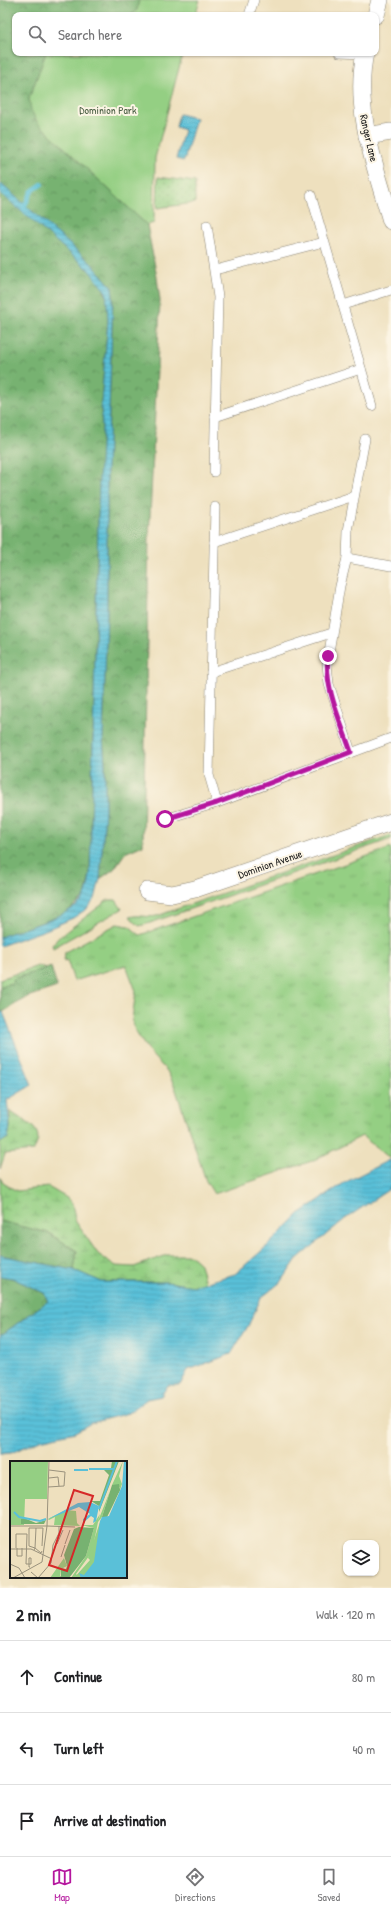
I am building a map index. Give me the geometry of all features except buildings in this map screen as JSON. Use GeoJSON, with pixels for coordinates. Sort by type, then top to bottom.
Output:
{"type":"FeatureCollection","features":[{"type":"Feature","properties":{"kind":"street"},"geometry":{"type":"LineString","coordinates":[[377,12],[380,0]]}},
{"type":"Feature","properties":{"kind":"street","name":"Ranger Lane"},"geometry":{"type":"LineString","coordinates":[[364,56],[362,98],[367,136],[391,221]]}},
{"type":"Feature","properties":{"kind":"street"},"geometry":{"type":"LineString","coordinates":[[367,136],[391,132]]}},
{"type":"Feature","properties":{"kind":"street","name":"Dominion Avenue"},"geometry":{"type":"LineString","coordinates":[[147,891],[172,894],[195,889],[391,822]]}},
{"type":"Feature","properties":{"kind":"lane"},"geometry":{"type":"LineString","coordinates":[[251,12],[254,0]]}},
{"type":"Feature","properties":{"kind":"lane"},"geometry":{"type":"LineString","coordinates":[[311,196],[372,406]]}},
{"type":"Feature","properties":{"kind":"lane"},"geometry":{"type":"LineString","coordinates":[[207,225],[218,297],[214,472]]}},
{"type":"Feature","properties":{"kind":"lane"},"geometry":{"type":"LineString","coordinates":[[215,270],[324,242]]}},
{"type":"Feature","properties":{"kind":"lane"},"geometry":{"type":"LineString","coordinates":[[343,305],[391,290]]}},
{"type":"Feature","properties":{"kind":"lane"},"geometry":{"type":"LineString","coordinates":[[215,417],[361,369]]}},
{"type":"Feature","properties":{"kind":"lane"},"geometry":{"type":"LineString","coordinates":[[351,752],[328,678],[327,664],[347,558],[348,531],[365,439]]}},
{"type":"Feature","properties":{"kind":"lane"},"geometry":{"type":"LineString","coordinates":[[214,542],[354,496]]}},
{"type":"Feature","properties":{"kind":"lane"},"geometry":{"type":"LineString","coordinates":[[215,507],[209,775],[217,803]]}},
{"type":"Feature","properties":{"kind":"lane"},"geometry":{"type":"LineString","coordinates":[[347,558],[391,566]]}},
{"type":"Feature","properties":{"kind":"lane"},"geometry":{"type":"LineString","coordinates":[[211,672],[332,633]]}},
{"type":"Feature","properties":{"kind":"lane"},"geometry":{"type":"LineString","coordinates":[[165,819],[217,803],[391,738]]}},
{"type":"Feature","properties":{"kind":"green space"},"geometry":{"type":"Polygon","coordinates":[[[0,0],[139,0],[137,10],[135,12],[12,12],[12,56],[45,56],[29,99],[37,122],[147,225],[160,301],[149,538],[143,845],[125,853],[114,869],[100,879],[105,811],[105,764],[103,738],[107,613],[107,470],[113,297],[112,287],[90,262],[0,183],[0,0]]]}},
{"type":"Feature","properties":{"kind":"green space"},"geometry":{"type":"Polygon","coordinates":[[[139,0],[200,0],[196,12],[135,12],[137,10],[139,0]]]}},
{"type":"Feature","properties":{"kind":"green space","name":"Dominion Park"},"geometry":{"type":"Polygon","coordinates":[[[45,56],[182,56],[155,158],[154,223],[147,225],[37,122],[31,110],[29,99],[45,56]]]}},
{"type":"Feature","properties":{"kind":"green space"},"geometry":{"type":"Polygon","coordinates":[[[158,177],[195,182],[195,203],[157,208],[158,177]]]}},
{"type":"Feature","properties":{"kind":"green space"},"geometry":{"type":"Polygon","coordinates":[[[0,193],[87,268],[103,286],[107,299],[108,320],[101,403],[102,428],[98,518],[90,874],[85,897],[63,915],[0,937],[0,193]]]}},
{"type":"Feature","properties":{"kind":"green space"},"geometry":{"type":"Polygon","coordinates":[[[391,835],[391,839],[147,924],[139,926],[130,917],[157,916],[391,835]]]}},
{"type":"Feature","properties":{"kind":"green space"},"geometry":{"type":"Polygon","coordinates":[[[391,848],[391,1159],[362,1136],[312,1161],[214,1194],[206,1181],[175,1087],[167,1071],[149,1052],[135,1031],[132,1019],[136,991],[126,965],[74,981],[67,960],[64,961],[65,952],[117,924],[129,926],[140,935],[391,848]]]}},
{"type":"Feature","properties":{"kind":"green space"},"geometry":{"type":"Polygon","coordinates":[[[108,900],[116,900],[122,909],[53,948],[52,945],[59,937],[108,900]]]}},
{"type":"Feature","properties":{"kind":"green space"},"geometry":{"type":"Polygon","coordinates":[[[38,966],[47,968],[14,979],[14,982],[0,987],[0,979],[38,966]]]}},
{"type":"Feature","properties":{"kind":"green space"},"geometry":{"type":"Polygon","coordinates":[[[51,967],[57,987],[27,997],[3,1012],[0,1012],[0,987],[14,982],[13,979],[51,967]]]}},
{"type":"Feature","properties":{"kind":"green space"},"geometry":{"type":"Polygon","coordinates":[[[10,1111],[33,1127],[38,1137],[37,1143],[33,1151],[5,1154],[0,1169],[0,1143],[8,1138],[10,1111]]]}},
{"type":"Feature","properties":{"kind":"green space"},"geometry":{"type":"Polygon","coordinates":[[[0,1177],[3,1183],[17,1191],[48,1187],[67,1198],[72,1204],[76,1222],[98,1254],[116,1266],[134,1267],[167,1255],[190,1255],[200,1264],[205,1283],[193,1286],[167,1282],[102,1282],[74,1270],[77,1251],[49,1233],[0,1221],[0,1177]]]}},
{"type":"Feature","properties":{"kind":"green space"},"geometry":{"type":"Polygon","coordinates":[[[0,1221],[49,1233],[77,1251],[74,1270],[0,1255],[0,1221]]]}},
{"type":"Feature","properties":{"kind":"green space"},"geometry":{"type":"Polygon","coordinates":[[[0,1276],[12,1278],[44,1293],[48,1301],[0,1336],[0,1276]]]}},
{"type":"Feature","properties":{"kind":"water"},"geometry":{"type":"Polygon","coordinates":[[[179,114],[196,118],[184,161],[176,159],[184,130],[176,127],[179,114]]]}},
{"type":"Feature","properties":{"kind":"water"},"geometry":{"type":"Polygon","coordinates":[[[0,183],[90,262],[112,287],[113,297],[107,470],[107,613],[103,738],[105,764],[105,811],[100,879],[95,899],[88,908],[73,918],[48,929],[0,946],[0,937],[47,921],[80,903],[85,896],[89,882],[99,480],[102,428],[101,403],[108,320],[106,292],[87,268],[0,193],[0,183]]]}},
{"type":"Feature","properties":{"kind":"water"},"geometry":{"type":"Polygon","coordinates":[[[0,1012],[3,1012],[32,1085],[7,1100],[10,1127],[8,1138],[0,1143],[0,1012]]]}},
{"type":"Feature","properties":{"kind":"water"},"geometry":{"type":"Polygon","coordinates":[[[391,1159],[391,1188],[345,1219],[297,1259],[282,1281],[261,1298],[248,1326],[231,1354],[188,1370],[180,1385],[168,1385],[161,1396],[147,1399],[128,1413],[91,1423],[75,1432],[40,1440],[11,1453],[0,1454],[0,1336],[48,1301],[44,1293],[12,1278],[0,1276],[0,1255],[74,1270],[102,1282],[167,1282],[193,1286],[235,1274],[266,1247],[299,1214],[344,1183],[391,1159]]]}},
{"type":"Feature","properties":{"kind":"waterway"},"geometry":{"type":"LineString","coordinates":[[24,207],[32,191],[42,184]]}},
{"type":"Feature","properties":{"kind":"route"},"geometry":{"type":"LineString","coordinates":[[165,819],[196,811],[351,752],[329,684],[327,671],[328,656]]}}]}
